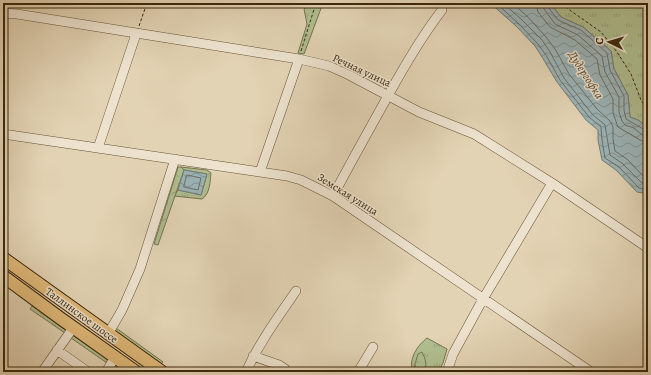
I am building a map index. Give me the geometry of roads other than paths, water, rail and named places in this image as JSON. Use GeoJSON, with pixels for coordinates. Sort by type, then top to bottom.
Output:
{"type":"FeatureCollection","features":[{"type":"Feature","properties":{"kind":"main road","name":"Таллинское шоссе"},"geometry":{"type":"LineString","coordinates":[[3,258],[162,372]]}},
{"type":"Feature","properties":{"kind":"main road","name":"Таллинское шоссе"},"geometry":{"type":"LineString","coordinates":[[3,276],[136,372]]}},
{"type":"Feature","properties":{"kind":"street"},"geometry":{"type":"LineString","coordinates":[[333,196],[388,96],[414,52],[442,10]]}},
{"type":"Feature","properties":{"kind":"street","name":"Речная улица"},"geometry":{"type":"LineString","coordinates":[[3,13],[299,59],[329,66],[419,112],[474,134],[552,182],[648,248]]}},
{"type":"Feature","properties":{"kind":"street"},"geometry":{"type":"LineString","coordinates":[[98,148],[136,34]]}},
{"type":"Feature","properties":{"kind":"street"},"geometry":{"type":"LineString","coordinates":[[260,172],[299,59]]}},
{"type":"Feature","properties":{"kind":"street","name":"Земская улица"},"geometry":{"type":"LineString","coordinates":[[3,134],[287,176],[301,180],[333,196],[591,372]]}},
{"type":"Feature","properties":{"kind":"street"},"geometry":{"type":"LineString","coordinates":[[108,334],[122,310],[140,269],[175,159]]}},
{"type":"Feature","properties":{"kind":"street"},"geometry":{"type":"LineString","coordinates":[[447,372],[453,354],[483,299],[552,182]]}},
{"type":"Feature","properties":{"kind":"street"},"geometry":{"type":"LineString","coordinates":[[246,372],[253,356],[296,291]]}},
{"type":"Feature","properties":{"kind":"street"},"geometry":{"type":"LineString","coordinates":[[42,372],[73,328]]}},
{"type":"Feature","properties":{"kind":"street"},"geometry":{"type":"LineString","coordinates":[[358,372],[373,347]]}},
{"type":"Feature","properties":{"kind":"street"},"geometry":{"type":"LineString","coordinates":[[57,350],[88,372]]}},
{"type":"Feature","properties":{"kind":"street"},"geometry":{"type":"LineString","coordinates":[[253,356],[285,369]]}},
{"type":"Feature","properties":{"kind":"street"},"geometry":{"type":"LineString","coordinates":[[106,372],[115,357]]}},
{"type":"Feature","properties":{"kind":"water","name":"Дудергофка"},"geometry":{"type":"Polygon","coordinates":[[[490,3],[550,3],[561,17],[583,27],[611,51],[614,69],[628,95],[630,117],[638,120],[648,127],[648,194],[637,192],[616,170],[602,160],[598,140],[598,130],[586,120],[557,82],[535,46],[516,26],[490,3]]]}},
{"type":"Feature","properties":{"kind":"water"},"geometry":{"type":"Polygon","coordinates":[[[184,170],[207,174],[201,195],[178,190],[184,170]]]}}]}
